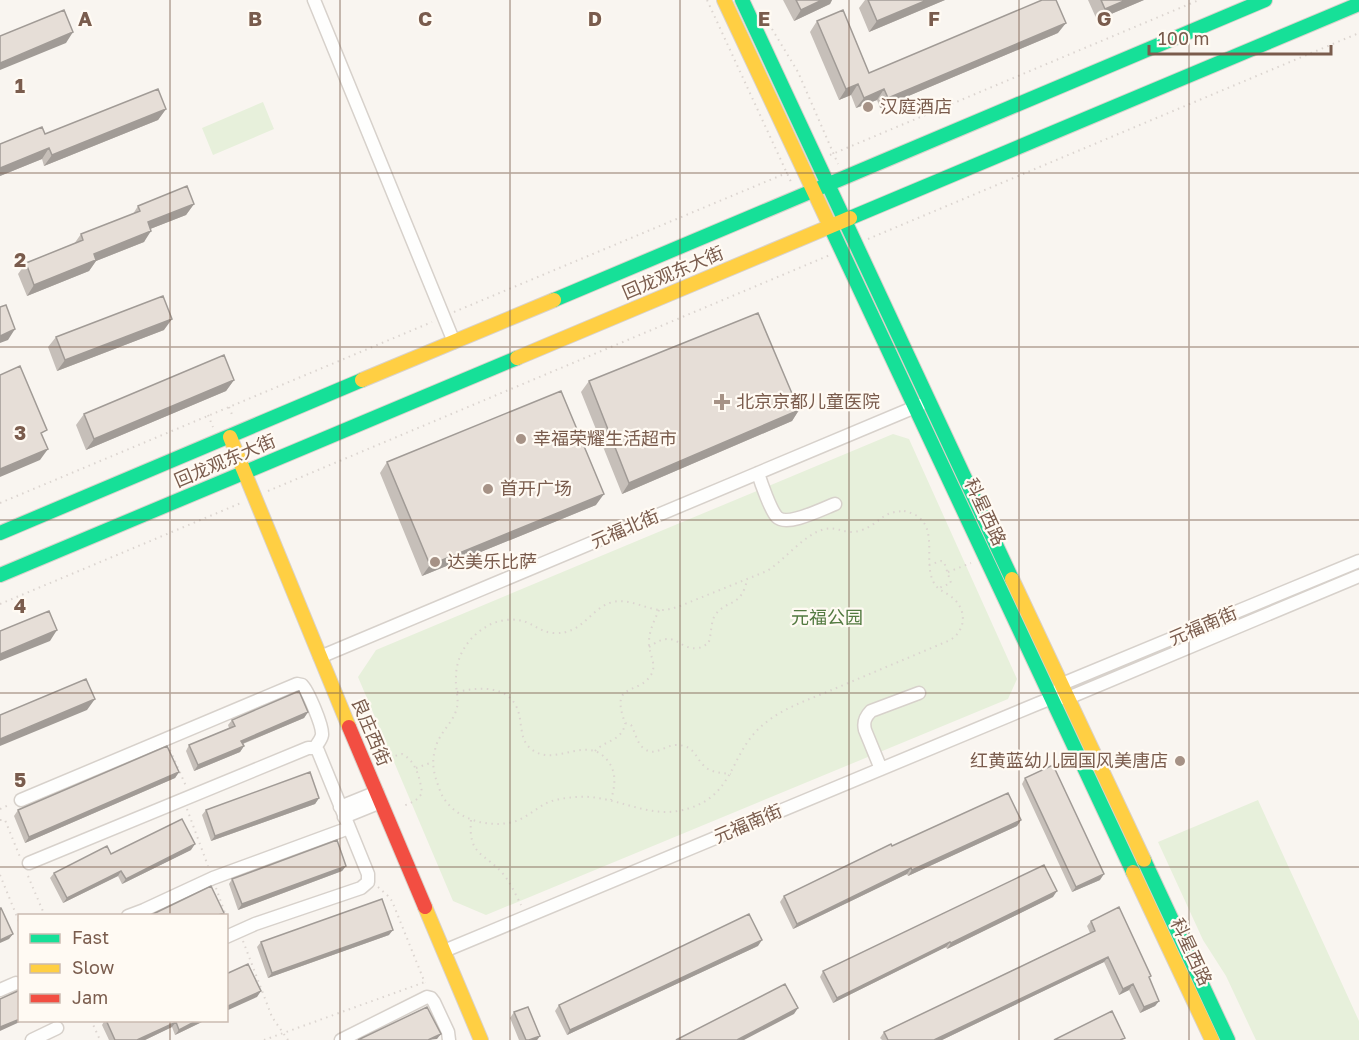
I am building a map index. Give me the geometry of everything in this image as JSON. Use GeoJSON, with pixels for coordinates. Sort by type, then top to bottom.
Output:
{"type":"FeatureCollection","features":[{"type":"Feature","properties":{"kind":"street"},"geometry":{"type":"LineString","coordinates":[[314,0],[454,342]]}},
{"type":"Feature","properties":{"kind":"street","name":"科星西路"},"geometry":{"type":"LineString","coordinates":[[724,0],[1212,1040]]}},
{"type":"Feature","properties":{"kind":"street","name":"科星西路"},"geometry":{"type":"LineString","coordinates":[[742,0],[1228,1040]]}},
{"type":"Feature","properties":{"kind":"street","name":"回龙观东大街"},"geometry":{"type":"LineString","coordinates":[[0,533],[1265,0]]}},
{"type":"Feature","properties":{"kind":"street","name":"回龙观东大街"},"geometry":{"type":"LineString","coordinates":[[0,575],[1359,4]]}},
{"type":"Feature","properties":{"kind":"street","name":"元福北街"},"geometry":{"type":"LineString","coordinates":[[320,657],[930,401]]}},
{"type":"Feature","properties":{"kind":"street","name":"良庄西街"},"geometry":{"type":"LineString","coordinates":[[230,436],[481,1040]]}},
{"type":"Feature","properties":{"kind":"street"},"geometry":{"type":"LineString","coordinates":[[758,473],[774,514],[782,520],[792,520],[835,504]]}},
{"type":"Feature","properties":{"kind":"street","name":"元福南街"},"geometry":{"type":"LineString","coordinates":[[1062,684],[1359,561]]}},
{"type":"Feature","properties":{"kind":"street","name":"元福南街"},"geometry":{"type":"LineString","coordinates":[[444,951],[1052,698],[1068,698],[1359,576]]}},
{"type":"Feature","properties":{"kind":"street"},"geometry":{"type":"LineString","coordinates":[[21,800],[299,684],[306,690],[321,727],[321,738],[315,748]]}},
{"type":"Feature","properties":{"kind":"street"},"geometry":{"type":"LineString","coordinates":[[1052,698],[1062,684]]}},
{"type":"Feature","properties":{"kind":"street"},"geometry":{"type":"LineString","coordinates":[[880,769],[865,730],[866,716],[872,711],[919,693]]}},
{"type":"Feature","properties":{"kind":"street"},"geometry":{"type":"LineString","coordinates":[[29,863],[308,748],[315,748]]}},
{"type":"Feature","properties":{"kind":"street"},"geometry":{"type":"LineString","coordinates":[[232,935],[255,924],[361,888],[369,880],[315,748]]}},
{"type":"Feature","properties":{"kind":"street"},"geometry":{"type":"LineString","coordinates":[[131,914],[344,817],[379,797]]}},
{"type":"Feature","properties":{"kind":"street"},"geometry":{"type":"LineString","coordinates":[[0,990],[16,983]]}},
{"type":"Feature","properties":{"kind":"street"},"geometry":{"type":"LineString","coordinates":[[340,1040],[425,998],[431,999],[448,1032],[449,1040]]}},
{"type":"Feature","properties":{"kind":"street"},"geometry":{"type":"LineString","coordinates":[[32,1040],[57,1028]]}},
{"type":"Feature","properties":{"kind":"path"},"geometry":{"type":"LineString","coordinates":[[706,0],[783,165]]}},
{"type":"Feature","properties":{"kind":"path"},"geometry":{"type":"LineString","coordinates":[[856,144],[1199,0]]}},
{"type":"Feature","properties":{"kind":"path"},"geometry":{"type":"LineString","coordinates":[[772,29],[798,72],[830,145]]}},
{"type":"Feature","properties":{"kind":"path"},"geometry":{"type":"LineString","coordinates":[[893,229],[1359,33]]}},
{"type":"Feature","properties":{"kind":"path"},"geometry":{"type":"LineString","coordinates":[[0,502],[765,182]]}},
{"type":"Feature","properties":{"kind":"path"},"geometry":{"type":"LineString","coordinates":[[288,483],[801,267]]}},
{"type":"Feature","properties":{"kind":"path"},"geometry":{"type":"LineString","coordinates":[[0,604],[226,509]]}},
{"type":"Feature","properties":{"kind":"path"},"geometry":{"type":"LineString","coordinates":[[897,511],[911,512],[922,521],[930,543],[929,565],[933,582],[938,589],[955,599],[961,612],[963,626],[956,636],[773,717],[752,735],[725,784],[702,803],[688,809],[663,813],[585,796],[563,798],[512,822],[492,823],[471,820],[460,814],[443,797],[434,773],[433,762],[438,739],[455,714],[459,703],[455,678],[461,653],[467,643],[485,627],[504,620],[515,619],[527,622],[545,632],[558,633],[577,628],[613,602],[629,602],[659,610],[680,606],[774,567],[810,536],[822,530],[835,529],[846,533],[859,531],[884,515],[897,511]]}},
{"type":"Feature","properties":{"kind":"path"},"geometry":{"type":"LineString","coordinates":[[929,565],[942,561],[948,572],[951,583],[938,589]]}},
{"type":"Feature","properties":{"kind":"path"},"geometry":{"type":"LineString","coordinates":[[948,572],[971,563]]}},
{"type":"Feature","properties":{"kind":"path"},"geometry":{"type":"LineString","coordinates":[[649,647],[667,638],[699,648],[708,644],[713,618],[718,612],[737,601],[743,593],[747,579]]}},
{"type":"Feature","properties":{"kind":"path"},"geometry":{"type":"LineString","coordinates":[[595,751],[604,743],[618,737],[624,729],[625,723],[620,709],[623,694],[651,675],[654,668],[649,637],[659,610]]}},
{"type":"Feature","properties":{"kind":"path"},"geometry":{"type":"LineString","coordinates":[[457,692],[485,688],[497,690],[507,696],[513,702],[520,717],[522,737],[527,746],[535,752],[545,756],[581,749],[595,751],[605,758],[612,767],[615,778],[611,800]]}},
{"type":"Feature","properties":{"kind":"path"},"geometry":{"type":"LineString","coordinates":[[625,723],[631,725],[641,747],[648,752],[678,745],[693,750],[706,768],[731,774]]}},
{"type":"Feature","properties":{"kind":"path"},"geometry":{"type":"LineString","coordinates":[[166,739],[187,788],[187,809],[225,914]]}},
{"type":"Feature","properties":{"kind":"path"},"geometry":{"type":"LineString","coordinates":[[384,759],[402,754],[408,757],[416,768],[422,793],[414,802],[403,806]]}},
{"type":"Feature","properties":{"kind":"path"},"geometry":{"type":"LineString","coordinates":[[416,768],[433,762]]}},
{"type":"Feature","properties":{"kind":"path"},"geometry":{"type":"LineString","coordinates":[[471,820],[470,833],[475,849],[504,875],[521,905]]}},
{"type":"Feature","properties":{"kind":"path"},"geometry":{"type":"LineString","coordinates":[[0,874],[18,919]]}},
{"type":"Feature","properties":{"kind":"path"},"geometry":{"type":"LineString","coordinates":[[369,880],[390,898],[431,999]]}},
{"type":"Feature","properties":{"kind":"path"},"geometry":{"type":"LineString","coordinates":[[232,935],[247,949],[272,1017],[288,1040]]}},
{"type":"Feature","properties":{"kind":"path"},"geometry":{"type":"LineString","coordinates":[[264,1040],[425,982]]}},
{"type":"Feature","properties":{"kind":"path"},"geometry":{"type":"LineString","coordinates":[[92,1022],[100,1040]]}},
{"type":"Feature","properties":{"kind":"green space"},"geometry":{"type":"Polygon","coordinates":[[[263,102],[274,129],[213,155],[202,128],[263,102]]]}},
{"type":"Feature","properties":{"kind":"green space","name":"元福公园"},"geometry":{"type":"Polygon","coordinates":[[[893,434],[909,439],[1017,679],[1008,699],[486,915],[453,901],[358,677],[376,650],[893,434]]]}},
{"type":"Feature","properties":{"kind":"green space"},"geometry":{"type":"Polygon","coordinates":[[[1258,800],[1359,1021],[1359,1040],[1256,1040],[1226,976],[1203,940],[1158,842],[1258,800]]]}},
{"type":"Feature","properties":{"kind":"building"},"geometry":{"type":"Polygon","coordinates":[[[796,0],[822,0],[801,10],[796,0]]]}},
{"type":"Feature","properties":{"kind":"building"},"geometry":{"type":"Polygon","coordinates":[[[868,0],[927,0],[877,21],[868,0]]]}},
{"type":"Feature","properties":{"kind":"building"},"geometry":{"type":"Polygon","coordinates":[[[1042,0],[1056,0],[1066,23],[888,98],[884,89],[864,98],[858,84],[846,89],[817,21],[843,10],[869,73],[1042,0]]]}},
{"type":"Feature","properties":{"kind":"building"},"geometry":{"type":"Polygon","coordinates":[[[1101,0],[1126,0],[1105,9],[1101,0]]]}},
{"type":"Feature","properties":{"kind":"building"},"geometry":{"type":"Polygon","coordinates":[[[64,10],[73,32],[0,63],[0,36],[64,10]]]}},
{"type":"Feature","properties":{"kind":"building"},"geometry":{"type":"Polygon","coordinates":[[[158,89],[166,109],[52,155],[49,148],[0,168],[0,144],[42,127],[45,134],[158,89]]]}},
{"type":"Feature","properties":{"kind":"building"},"geometry":{"type":"Polygon","coordinates":[[[187,186],[194,204],[148,222],[151,231],[94,254],[96,260],[34,285],[26,263],[83,240],[81,234],[140,211],[138,206],[187,186]]]}},
{"type":"Feature","properties":{"kind":"building"},"geometry":{"type":"Polygon","coordinates":[[[163,296],[172,319],[65,360],[56,337],[163,296]]]}},
{"type":"Feature","properties":{"kind":"building"},"geometry":{"type":"Polygon","coordinates":[[[6,305],[15,329],[0,336],[0,307],[6,305]]]}},
{"type":"Feature","properties":{"kind":"building"},"geometry":{"type":"Polygon","coordinates":[[[758,313],[799,410],[629,483],[589,381],[758,313]]]}},
{"type":"Feature","properties":{"kind":"building"},"geometry":{"type":"Polygon","coordinates":[[[224,355],[234,380],[94,439],[84,414],[224,355]]]}},
{"type":"Feature","properties":{"kind":"building"},"geometry":{"type":"Polygon","coordinates":[[[20,366],[47,430],[41,433],[48,449],[0,469],[0,375],[20,366]]]}},
{"type":"Feature","properties":{"kind":"building","name":"首开广场"},"geometry":{"type":"Polygon","coordinates":[[[561,391],[604,494],[430,565],[387,462],[561,391]]]}},
{"type":"Feature","properties":{"kind":"building"},"geometry":{"type":"Polygon","coordinates":[[[49,611],[57,630],[0,654],[0,631],[49,611]]]}},
{"type":"Feature","properties":{"kind":"building"},"geometry":{"type":"Polygon","coordinates":[[[86,679],[95,699],[0,739],[0,715],[86,679]]]}},
{"type":"Feature","properties":{"kind":"building"},"geometry":{"type":"Polygon","coordinates":[[[299,691],[308,712],[241,741],[244,746],[198,765],[189,745],[235,726],[232,720],[299,691]]]}},
{"type":"Feature","properties":{"kind":"building"},"geometry":{"type":"Polygon","coordinates":[[[167,746],[179,772],[29,837],[18,810],[167,746]]]}},
{"type":"Feature","properties":{"kind":"building"},"geometry":{"type":"Polygon","coordinates":[[[1053,765],[1104,874],[1076,887],[1025,778],[1053,765]]]}},
{"type":"Feature","properties":{"kind":"building"},"geometry":{"type":"Polygon","coordinates":[[[310,772],[319,798],[215,836],[206,810],[310,772]]]}},
{"type":"Feature","properties":{"kind":"building"},"geometry":{"type":"Polygon","coordinates":[[[1008,793],[1021,820],[912,870],[911,868],[797,924],[784,896],[891,844],[892,846],[1008,793]]]}},
{"type":"Feature","properties":{"kind":"building"},"geometry":{"type":"Polygon","coordinates":[[[182,819],[195,844],[126,879],[121,871],[67,898],[54,873],[107,846],[111,854],[182,819]]]}},
{"type":"Feature","properties":{"kind":"building"},"geometry":{"type":"Polygon","coordinates":[[[337,840],[346,866],[242,904],[232,879],[337,840]]]}},
{"type":"Feature","properties":{"kind":"building"},"geometry":{"type":"Polygon","coordinates":[[[1044,865],[1057,891],[837,998],[823,971],[1044,865]]]}},
{"type":"Feature","properties":{"kind":"building"},"geometry":{"type":"Polygon","coordinates":[[[211,886],[224,913],[221,914],[153,914],[211,886]]]}},
{"type":"Feature","properties":{"kind":"building"},"geometry":{"type":"Polygon","coordinates":[[[382,899],[393,930],[272,973],[261,942],[382,899]]]}},
{"type":"Feature","properties":{"kind":"building"},"geometry":{"type":"Polygon","coordinates":[[[1119,907],[1151,976],[1149,977],[1159,1001],[1144,1007],[1133,984],[1123,989],[1108,957],[934,1040],[888,1040],[884,1032],[1095,931],[1091,921],[1119,907]]]}},
{"type":"Feature","properties":{"kind":"building"},"geometry":{"type":"Polygon","coordinates":[[[0,908],[13,934],[0,940],[0,908]]]}},
{"type":"Feature","properties":{"kind":"building"},"geometry":{"type":"Polygon","coordinates":[[[749,914],[762,940],[570,1030],[559,1005],[749,914]]]}},
{"type":"Feature","properties":{"kind":"building"},"geometry":{"type":"Polygon","coordinates":[[[248,964],[261,991],[228,1006],[228,973],[248,964]]]}},
{"type":"Feature","properties":{"kind":"building"},"geometry":{"type":"Polygon","coordinates":[[[785,984],[798,1008],[737,1040],[676,1040],[785,984]]]}},
{"type":"Feature","properties":{"kind":"building"},"geometry":{"type":"Polygon","coordinates":[[[18,991],[18,1020],[0,1027],[0,999],[18,991]]]}},
{"type":"Feature","properties":{"kind":"building"},"geometry":{"type":"Polygon","coordinates":[[[427,1007],[441,1034],[428,1040],[358,1040],[427,1007]]]}},
{"type":"Feature","properties":{"kind":"building"},"geometry":{"type":"Polygon","coordinates":[[[528,1007],[540,1036],[526,1040],[514,1012],[528,1007]]]}},
{"type":"Feature","properties":{"kind":"building"},"geometry":{"type":"Polygon","coordinates":[[[1112,1011],[1125,1038],[1120,1040],[1054,1040],[1112,1011]]]}},
{"type":"Feature","properties":{"kind":"building"},"geometry":{"type":"Polygon","coordinates":[[[107,1022],[176,1022],[137,1040],[115,1040],[107,1022]]]}},
{"type":"Feature","properties":{"kind":"building"},"geometry":{"type":"Polygon","coordinates":[[[176,1022],[194,1022],[179,1030],[176,1022]]]}},
{"type":"Feature","properties":{"kind":"traffic: fast"},"geometry":{"type":"LineString","coordinates":[[742,0],[1012,579]]}},
{"type":"Feature","properties":{"kind":"traffic: fast"},"geometry":{"type":"LineString","coordinates":[[554,300],[1265,0]]}},
{"type":"Feature","properties":{"kind":"traffic: fast"},"geometry":{"type":"LineString","coordinates":[[850,218],[1359,4]]}},
{"type":"Feature","properties":{"kind":"traffic: fast"},"geometry":{"type":"LineString","coordinates":[[830,226],[1133,872]]}},
{"type":"Feature","properties":{"kind":"traffic: fast"},"geometry":{"type":"LineString","coordinates":[[0,575],[517,358]]}},
{"type":"Feature","properties":{"kind":"traffic: fast"},"geometry":{"type":"LineString","coordinates":[[0,533],[362,380]]}},
{"type":"Feature","properties":{"kind":"traffic: fast"},"geometry":{"type":"LineString","coordinates":[[1144,860],[1228,1040]]}},
{"type":"Feature","properties":{"kind":"traffic: slow"},"geometry":{"type":"LineString","coordinates":[[724,0],[830,226]]}},
{"type":"Feature","properties":{"kind":"traffic: slow"},"geometry":{"type":"LineString","coordinates":[[517,358],[850,218]]}},
{"type":"Feature","properties":{"kind":"traffic: slow"},"geometry":{"type":"LineString","coordinates":[[362,380],[554,300]]}},
{"type":"Feature","properties":{"kind":"traffic: slow"},"geometry":{"type":"LineString","coordinates":[[230,437],[349,727]]}},
{"type":"Feature","properties":{"kind":"traffic: slow"},"geometry":{"type":"LineString","coordinates":[[1012,579],[1144,860]]}},
{"type":"Feature","properties":{"kind":"traffic: slow"},"geometry":{"type":"LineString","coordinates":[[1133,872],[1212,1040]]}},
{"type":"Feature","properties":{"kind":"traffic: slow"},"geometry":{"type":"LineString","coordinates":[[425,907],[481,1040]]}},
{"type":"Feature","properties":{"kind":"traffic: jam"},"geometry":{"type":"LineString","coordinates":[[349,727],[425,907]]}},
{"type":"Feature","properties":{"kind":"place","name":"汉庭酒店"},"geometry":{"type":"Point","coordinates":[868,107]}},
{"type":"Feature","properties":{"kind":"place","name":"北京京都儿童医院"},"geometry":{"type":"Point","coordinates":[722,402]}},
{"type":"Feature","properties":{"kind":"place","name":"幸福荣耀生活超市"},"geometry":{"type":"Point","coordinates":[521,439]}},
{"type":"Feature","properties":{"kind":"place","name":"首开广场"},"geometry":{"type":"Point","coordinates":[488,489]}},
{"type":"Feature","properties":{"kind":"place","name":"达美乐比萨"},"geometry":{"type":"Point","coordinates":[435,562]}},
{"type":"Feature","properties":{"kind":"place","name":"红黄蓝幼儿园国风美唐店"},"geometry":{"type":"Point","coordinates":[1180,761]}}]}
